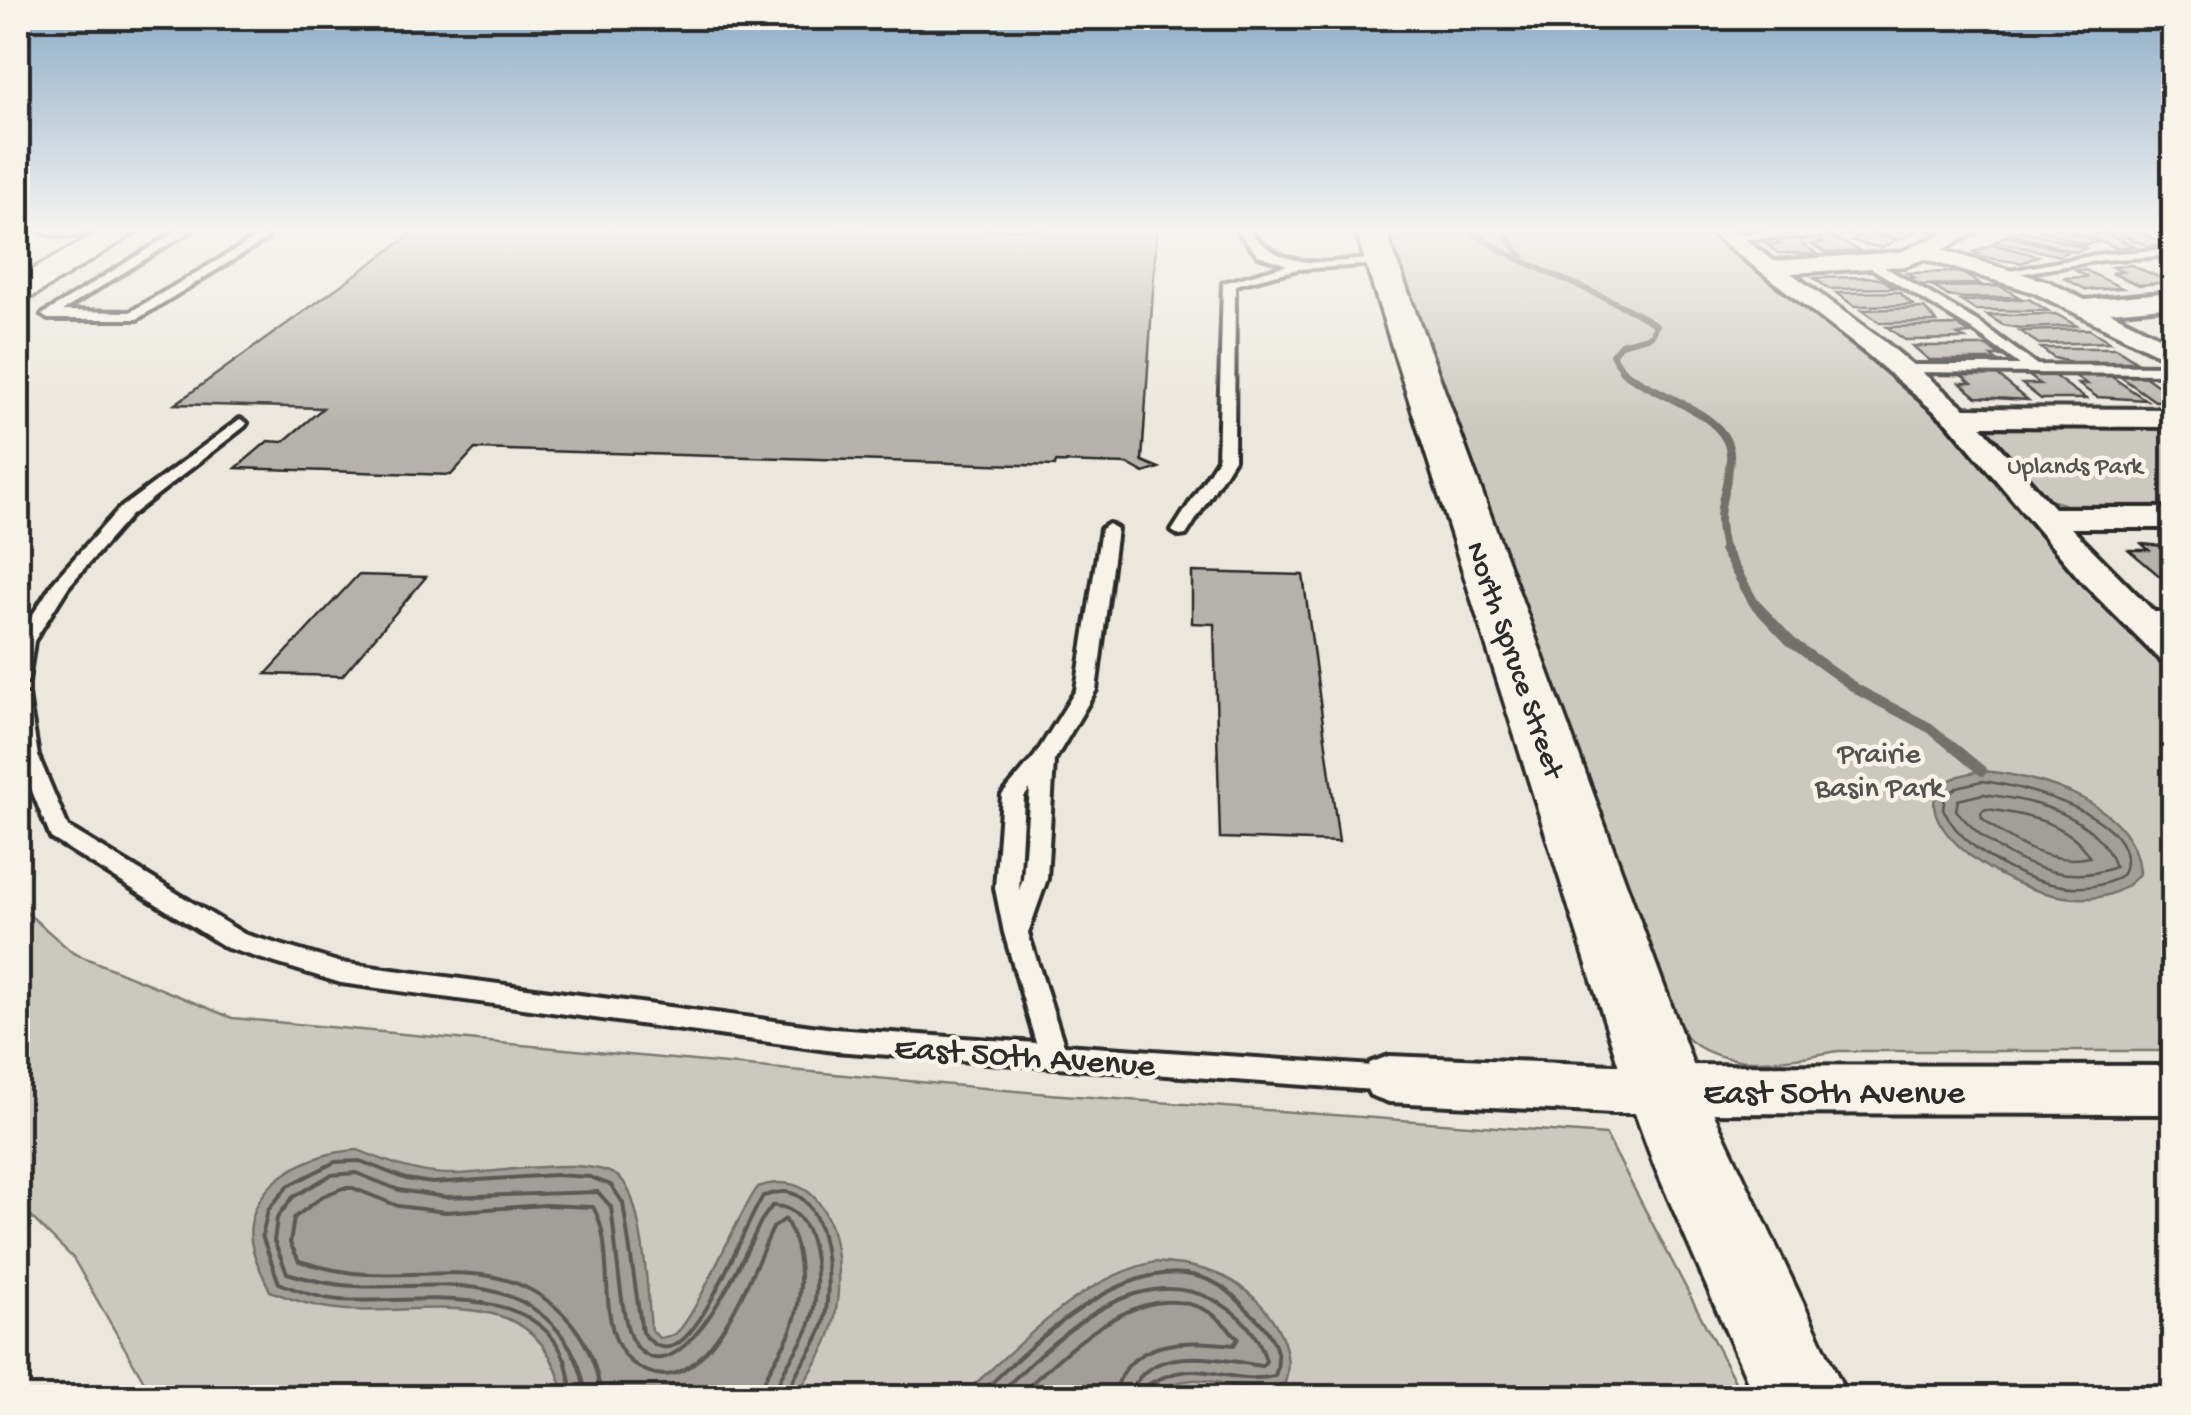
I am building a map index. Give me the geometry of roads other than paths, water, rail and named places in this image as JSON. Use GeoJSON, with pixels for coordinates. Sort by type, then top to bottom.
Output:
{"type":"FeatureCollection","features":[{"type":"Feature","properties":{"kind":"street","name":"North Spruce Street"},"geometry":{"type":"LineString","coordinates":[[1393,295],[1664,1090],[1694,1165],[1802,1398]]}},
{"type":"Feature","properties":{"kind":"street"},"geometry":{"type":"LineString","coordinates":[[1802,295],[1902,369],[1958,417],[2134,617],[2174,653]]}},
{"type":"Feature","properties":{"kind":"street"},"geometry":{"type":"LineString","coordinates":[[2058,295],[2174,354]]}},
{"type":"Feature","properties":{"kind":"street"},"geometry":{"type":"LineString","coordinates":[[2084,306],[2174,299]]}},
{"type":"Feature","properties":{"kind":"street"},"geometry":{"type":"LineString","coordinates":[[1958,417],[2174,418]]}},
{"type":"Feature","properties":{"kind":"street"},"geometry":{"type":"LineString","coordinates":[[2046,518],[2174,518]]}},
{"type":"Feature","properties":{"kind":"street","name":"East 50th Avenue"},"geometry":{"type":"LineString","coordinates":[[1389,1079],[1664,1090],[2174,1090]]}},
{"type":"Feature","properties":{"kind":"lane"},"geometry":{"type":"LineString","coordinates":[[81,295],[48,315],[133,316],[168,295]]}},
{"type":"Feature","properties":{"kind":"lane"},"geometry":{"type":"LineString","coordinates":[[1180,531],[1226,459],[1229,295]]}},
{"type":"Feature","properties":{"kind":"lane"},"geometry":{"type":"LineString","coordinates":[[1924,295],[1974,325],[2034,370]]}},
{"type":"Feature","properties":{"kind":"lane"},"geometry":{"type":"LineString","coordinates":[[1902,369],[2174,370]]}},
{"type":"Feature","properties":{"kind":"lane"},"geometry":{"type":"LineString","coordinates":[[18,681],[25,641],[61,584],[124,513],[240,422]]}},
{"type":"Feature","properties":{"kind":"lane"},"geometry":{"type":"LineString","coordinates":[[1054,1056],[1016,933],[1035,879],[1044,761],[1086,690],[1109,529]]}},
{"type":"Feature","properties":{"kind":"lane"},"geometry":{"type":"LineString","coordinates":[[2134,617],[2174,617]]}},
{"type":"Feature","properties":{"kind":"lane","name":"East 50th Avenue"},"geometry":{"type":"LineString","coordinates":[[18,696],[28,756],[58,832],[236,941],[340,973],[834,1040],[1389,1079]]}},
{"type":"Feature","properties":{"kind":"water"},"geometry":{"type":"Polygon","coordinates":[[[1982,771],[2056,787],[2103,812],[2134,849],[2139,874],[2106,895],[2065,897],[2020,884],[1979,862],[1948,835],[1934,808],[1943,785],[1982,771]]]}},
{"type":"Feature","properties":{"kind":"water"},"geometry":{"type":"Polygon","coordinates":[[[358,1150],[435,1173],[564,1166],[607,1171],[621,1179],[635,1207],[651,1329],[659,1338],[675,1334],[684,1325],[758,1187],[784,1183],[804,1189],[819,1204],[830,1224],[836,1248],[837,1299],[827,1342],[795,1397],[564,1397],[552,1360],[533,1334],[508,1319],[479,1311],[447,1309],[336,1309],[270,1291],[250,1233],[256,1207],[265,1192],[307,1162],[358,1150]]]}},
{"type":"Feature","properties":{"kind":"water"},"geometry":{"type":"Polygon","coordinates":[[[1155,1262],[1217,1274],[1260,1303],[1286,1350],[1285,1383],[1250,1388],[1186,1381],[1145,1397],[960,1397],[1074,1299],[1126,1271],[1155,1262]]]}},
{"type":"Feature","properties":{"kind":"waterway"},"geometry":{"type":"LineString","coordinates":[[1598,295],[1656,325],[1651,336],[1621,344],[1612,355],[1624,371]]}},
{"type":"Feature","properties":{"kind":"waterway"},"geometry":{"type":"LineString","coordinates":[[1624,371],[1706,418],[1728,444],[1730,460],[1720,514],[1725,550]]}},
{"type":"Feature","properties":{"kind":"waterway"},"geometry":{"type":"LineString","coordinates":[[1725,550],[1754,603],[1791,642],[1858,690],[1930,728],[1982,771]]}},
{"type":"Feature","properties":{"kind":"park label","name":"Uplands Park"},"geometry":{"type":"Point","coordinates":[2075,464]}},
{"type":"Feature","properties":{"kind":"park label","name":"Prairie Basin Park"},"geometry":{"type":"Point","coordinates":[1879,769]}}]}
